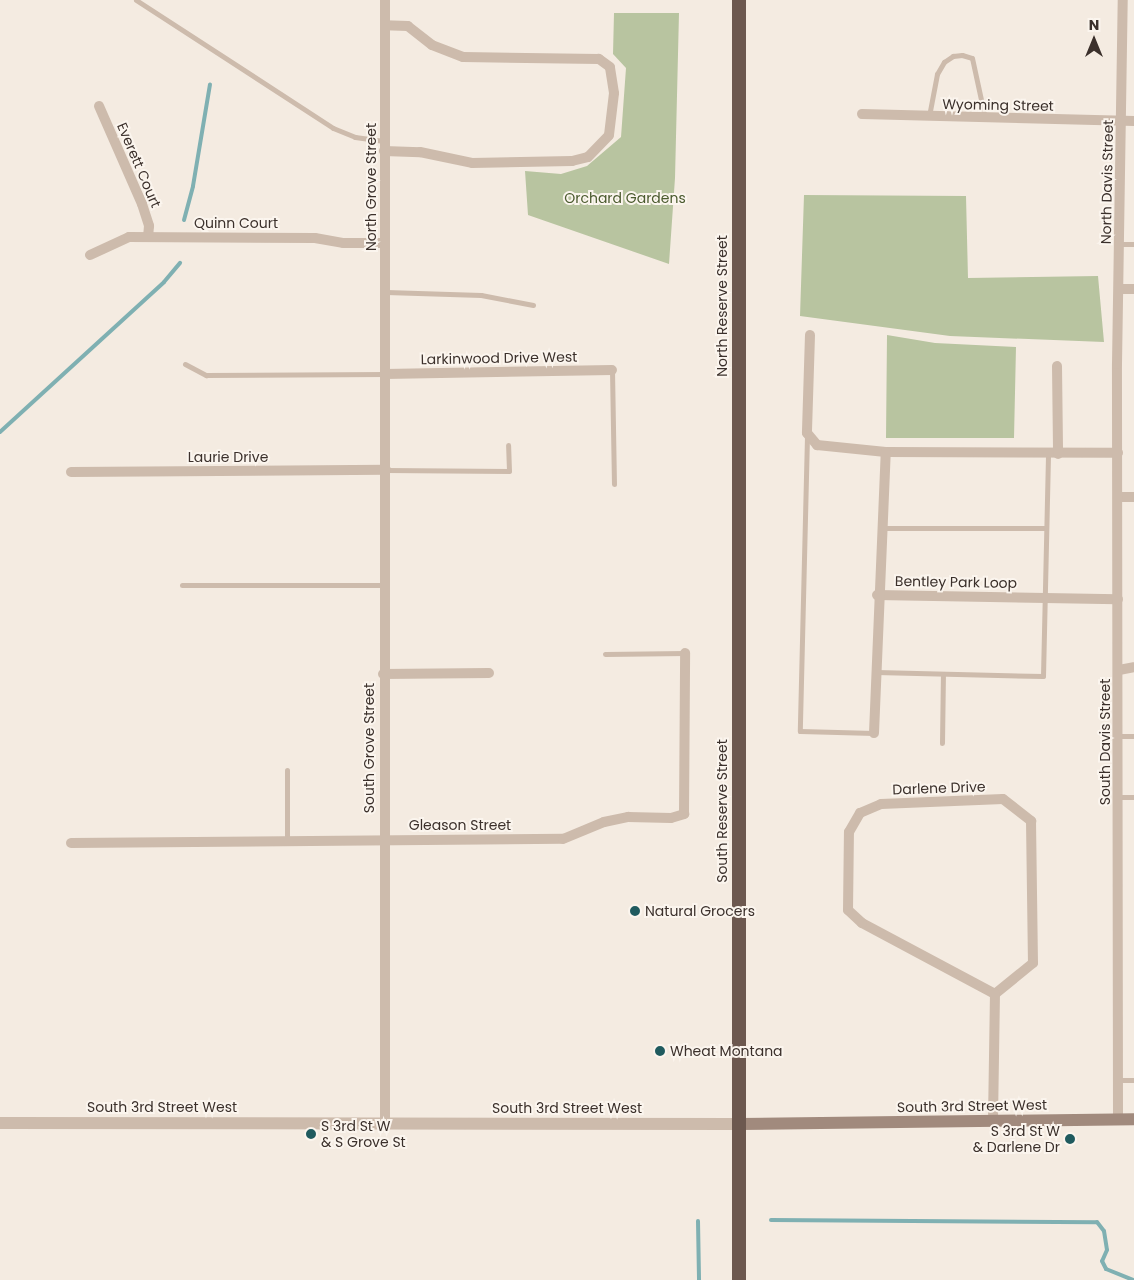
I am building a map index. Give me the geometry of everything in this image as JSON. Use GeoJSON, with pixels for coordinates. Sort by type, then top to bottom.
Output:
{"type":"FeatureCollection","features":[{"type":"Feature","properties":{"kind":"highway","name":"North Reserve Street"},"geometry":{"type":"LineString","coordinates":[[738,613],[739,0]]}},
{"type":"Feature","properties":{"kind":"highway","name":"South Reserve Street"},"geometry":{"type":"LineString","coordinates":[[738,613],[739,1280]]}},
{"type":"Feature","properties":{"kind":"main road","name":"South 3rd Street West"},"geometry":{"type":"LineString","coordinates":[[740,1124],[1134,1120]]}},
{"type":"Feature","properties":{"kind":"street","name":"North Grove Street"},"geometry":{"type":"LineString","coordinates":[[385,0],[385,374]]}},
{"type":"Feature","properties":{"kind":"street","name":"North Davis Street"},"geometry":{"type":"LineString","coordinates":[[1117,364],[1123,0]]}},
{"type":"Feature","properties":{"kind":"street"},"geometry":{"type":"LineString","coordinates":[[384,146],[472,163],[572,161],[588,157],[609,135],[614,93],[610,67],[599,59],[463,57],[432,45],[408,26],[385,25]]}},
{"type":"Feature","properties":{"kind":"street","name":"Everett Court"},"geometry":{"type":"LineString","coordinates":[[99,106],[142,204],[149,226],[148,237]]}},
{"type":"Feature","properties":{"kind":"street","name":"Wyoming Street"},"geometry":{"type":"LineString","coordinates":[[862,114],[929,118],[1134,121]]}},
{"type":"Feature","properties":{"kind":"street","name":"Quinn Court"},"geometry":{"type":"LineString","coordinates":[[90,255],[129,237],[315,238],[343,243],[385,243]]}},
{"type":"Feature","properties":{"kind":"street"},"geometry":{"type":"LineString","coordinates":[[1119,289],[1134,289]]}},
{"type":"Feature","properties":{"kind":"street"},"geometry":{"type":"LineString","coordinates":[[810,335],[808,433],[818,446],[886,452],[1118,454]]}},
{"type":"Feature","properties":{"kind":"street","name":"South Davis Street"},"geometry":{"type":"LineString","coordinates":[[1117,364],[1119,670],[1118,1120]]}},
{"type":"Feature","properties":{"kind":"street"},"geometry":{"type":"LineString","coordinates":[[1053,454],[1057,366]]}},
{"type":"Feature","properties":{"kind":"street","name":"Larkinwood Drive West"},"geometry":{"type":"LineString","coordinates":[[385,374],[612,370]]}},
{"type":"Feature","properties":{"kind":"street","name":"South Grove Street"},"geometry":{"type":"LineString","coordinates":[[385,374],[386,585],[383,674],[383,839],[386,959],[385,1122]]}},
{"type":"Feature","properties":{"kind":"street","name":"Bentley Park Loop"},"geometry":{"type":"LineString","coordinates":[[886,452],[878,594],[1118,599]]}},
{"type":"Feature","properties":{"kind":"street","name":"Laurie Drive"},"geometry":{"type":"LineString","coordinates":[[71,472],[386,470]]}},
{"type":"Feature","properties":{"kind":"street"},"geometry":{"type":"LineString","coordinates":[[1118,497],[1134,497]]}},
{"type":"Feature","properties":{"kind":"street"},"geometry":{"type":"LineString","coordinates":[[874,733],[878,594]]}},
{"type":"Feature","properties":{"kind":"street","name":"Gleason Street"},"geometry":{"type":"LineString","coordinates":[[71,843],[563,839],[620,819],[671,818],[684,814],[685,653]]}},
{"type":"Feature","properties":{"kind":"street"},"geometry":{"type":"LineString","coordinates":[[1119,670],[1134,667]]}},
{"type":"Feature","properties":{"kind":"street"},"geometry":{"type":"LineString","coordinates":[[383,674],[489,673]]}},
{"type":"Feature","properties":{"kind":"street","name":"Darlene Drive"},"geometry":{"type":"LineString","coordinates":[[1003,799],[1031,821],[1033,963],[994,994],[862,923],[848,910],[849,832],[860,813],[881,804],[1003,799]]}},
{"type":"Feature","properties":{"kind":"street"},"geometry":{"type":"LineString","coordinates":[[993,1120],[994,994]]}},
{"type":"Feature","properties":{"kind":"street","name":"South 3rd Street West"},"geometry":{"type":"LineString","coordinates":[[0,1123],[385,1122],[740,1124]]}},
{"type":"Feature","properties":{"kind":"lane"},"geometry":{"type":"LineString","coordinates":[[136,0],[333,128],[384,146]]}},
{"type":"Feature","properties":{"kind":"lane"},"geometry":{"type":"LineString","coordinates":[[929,118],[937,74],[944,62],[953,56],[962,55],[972,58],[985,119]]}},
{"type":"Feature","properties":{"kind":"lane"},"geometry":{"type":"LineString","coordinates":[[1120,244],[1134,244]]}},
{"type":"Feature","properties":{"kind":"lane"},"geometry":{"type":"LineString","coordinates":[[386,292],[480,295],[532,306]]}},
{"type":"Feature","properties":{"kind":"lane"},"geometry":{"type":"LineString","coordinates":[[185,364],[206,375],[385,374]]}},
{"type":"Feature","properties":{"kind":"lane"},"geometry":{"type":"LineString","coordinates":[[612,370],[614,484]]}},
{"type":"Feature","properties":{"kind":"lane"},"geometry":{"type":"LineString","coordinates":[[808,433],[800,731],[874,733]]}},
{"type":"Feature","properties":{"kind":"lane"},"geometry":{"type":"LineString","coordinates":[[386,470],[509,471],[508,445]]}},
{"type":"Feature","properties":{"kind":"lane"},"geometry":{"type":"LineString","coordinates":[[876,672],[1043,676],[1046,528],[1053,454]]}},
{"type":"Feature","properties":{"kind":"lane"},"geometry":{"type":"LineString","coordinates":[[881,528],[1046,528]]}},
{"type":"Feature","properties":{"kind":"lane"},"geometry":{"type":"LineString","coordinates":[[182,585],[386,585]]}},
{"type":"Feature","properties":{"kind":"lane"},"geometry":{"type":"LineString","coordinates":[[605,654],[685,653]]}},
{"type":"Feature","properties":{"kind":"lane"},"geometry":{"type":"LineString","coordinates":[[942,743],[943,674]]}},
{"type":"Feature","properties":{"kind":"lane"},"geometry":{"type":"LineString","coordinates":[[1119,736],[1134,736]]}},
{"type":"Feature","properties":{"kind":"lane"},"geometry":{"type":"LineString","coordinates":[[287,770],[288,841]]}},
{"type":"Feature","properties":{"kind":"lane"},"geometry":{"type":"LineString","coordinates":[[1118,797],[1134,797]]}},
{"type":"Feature","properties":{"kind":"lane"},"geometry":{"type":"LineString","coordinates":[[1118,1080],[1134,1080]]}},
{"type":"Feature","properties":{"kind":"green space","name":"Orchard Gardens"},"geometry":{"type":"Polygon","coordinates":[[[614,13],[679,13],[675,178],[669,264],[528,215],[525,171],[561,174],[587,166],[621,137],[626,68],[613,54],[614,13]]]}},
{"type":"Feature","properties":{"kind":"green space"},"geometry":{"type":"Polygon","coordinates":[[[804,195],[966,196],[968,278],[1098,276],[1104,342],[950,336],[800,316],[804,195]]]}},
{"type":"Feature","properties":{"kind":"green space"},"geometry":{"type":"Polygon","coordinates":[[[887,335],[935,343],[1016,347],[1014,438],[886,438],[887,335]]]}},
{"type":"Feature","properties":{"kind":"waterway"},"geometry":{"type":"LineString","coordinates":[[184,220],[193,186],[210,84]]}},
{"type":"Feature","properties":{"kind":"waterway"},"geometry":{"type":"LineString","coordinates":[[0,432],[164,282],[180,263]]}},
{"type":"Feature","properties":{"kind":"waterway"},"geometry":{"type":"LineString","coordinates":[[771,1220],[1097,1222],[1104,1231],[1107,1250],[1102,1261],[1106,1269],[1133,1280]]}},
{"type":"Feature","properties":{"kind":"waterway"},"geometry":{"type":"LineString","coordinates":[[698,1221],[699,1280]]}},
{"type":"Feature","properties":{"kind":"place","name":"Natural Grocers"},"geometry":{"type":"Point","coordinates":[635,911]}},
{"type":"Feature","properties":{"kind":"place","name":"Wheat Montana"},"geometry":{"type":"Point","coordinates":[660,1051]}},
{"type":"Feature","properties":{"kind":"place","name":"S 3rd St W & S Grove St"},"geometry":{"type":"Point","coordinates":[311,1134]}},
{"type":"Feature","properties":{"kind":"place","name":"S 3rd St W & Darlene Dr"},"geometry":{"type":"Point","coordinates":[1070,1139]}}]}
